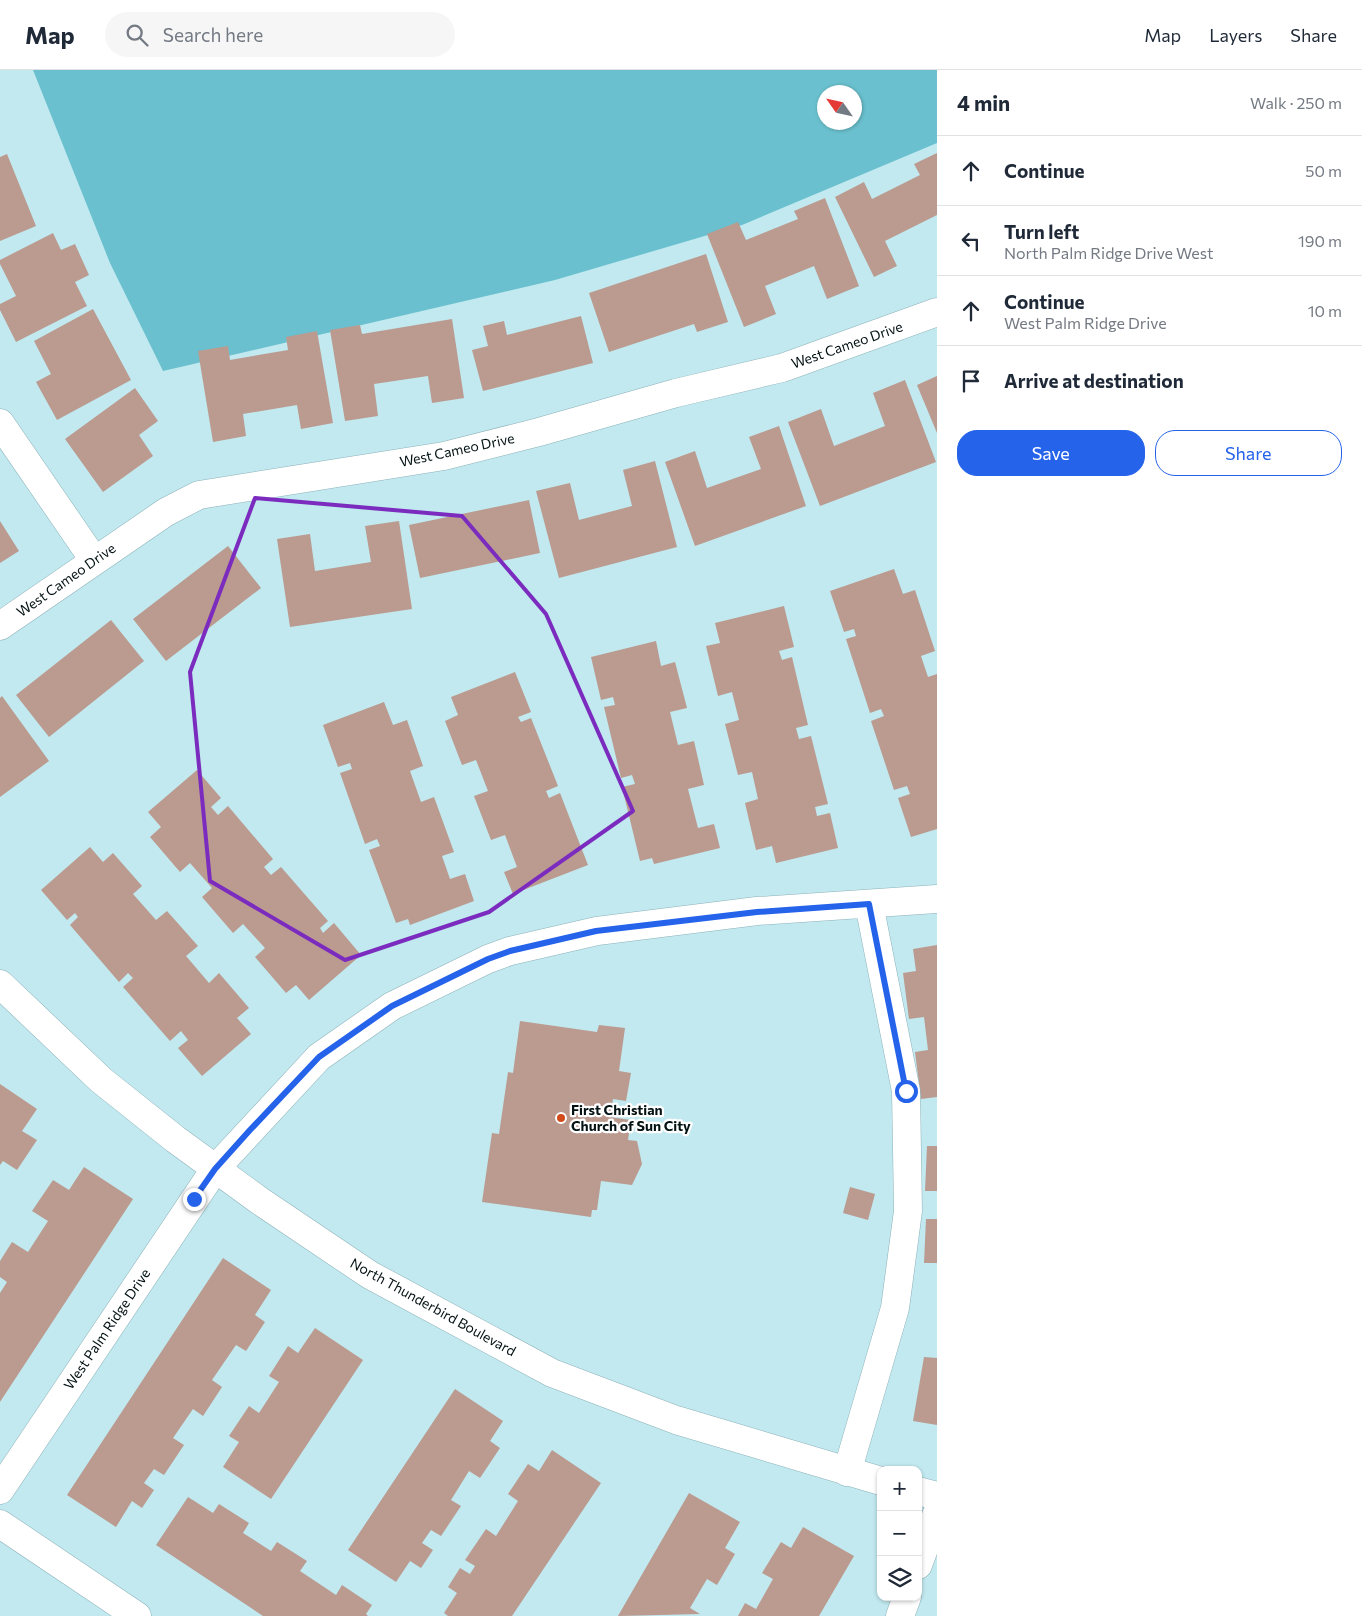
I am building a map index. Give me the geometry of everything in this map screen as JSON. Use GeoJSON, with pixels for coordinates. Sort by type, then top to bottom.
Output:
{"type":"FeatureCollection","features":[{"type":"Feature","properties":{"kind":"street","name":"West Cameo Drive"},"geometry":{"type":"LineString","coordinates":[[0,626],[166,512],[199,495],[444,456],[539,432],[676,393],[782,368],[937,312]]}},
{"type":"Feature","properties":{"kind":"street"},"geometry":{"type":"LineString","coordinates":[[0,423],[94,560]]}},
{"type":"Feature","properties":{"kind":"street","name":"West Palm Ridge Drive"},"geometry":{"type":"LineString","coordinates":[[0,1490],[215,1169],[319,1057],[392,1006],[488,959],[510,951],[596,931],[757,912],[937,899]]}},
{"type":"Feature","properties":{"kind":"street"},"geometry":{"type":"LineString","coordinates":[[847,1472],[895,1308],[908,1210],[906,1091],[869,904]]}},
{"type":"Feature","properties":{"kind":"street","name":"North Thunderbird Boulevard"},"geometry":{"type":"LineString","coordinates":[[0,984],[101,1080],[215,1169],[370,1275],[552,1372],[676,1420],[877,1480]]}},
{"type":"Feature","properties":{"kind":"street"},"geometry":{"type":"LineString","coordinates":[[922,1492],[937,1496]]}},
{"type":"Feature","properties":{"kind":"street"},"geometry":{"type":"LineString","coordinates":[[921,1556],[937,1513]]}},
{"type":"Feature","properties":{"kind":"street"},"geometry":{"type":"LineString","coordinates":[[0,1524],[137,1616]]}},
{"type":"Feature","properties":{"kind":"street"},"geometry":{"type":"LineString","coordinates":[[900,1616],[906,1601]]}},
{"type":"Feature","properties":{"kind":"highlighted area"},"geometry":{"type":"Polygon","coordinates":[[[255,498],[462,516],[546,614],[633,811],[489,912],[345,960],[210,881],[190,672],[255,498]]]}},
{"type":"Feature","properties":{"kind":"shaded area"},"geometry":{"type":"Polygon","coordinates":[[[33,70],[937,70],[937,143],[742,225],[555,280],[163,371],[110,263],[33,70]]]}},
{"type":"Feature","properties":{"kind":"building"},"geometry":{"type":"Polygon","coordinates":[[[937,153],[937,215],[885,241],[897,266],[874,277],[835,197],[864,182],[872,199],[920,175],[914,164],[937,153]]]}},
{"type":"Feature","properties":{"kind":"building"},"geometry":{"type":"Polygon","coordinates":[[[7,154],[36,226],[0,241],[0,157],[7,154]]]}},
{"type":"Feature","properties":{"kind":"building"},"geometry":{"type":"Polygon","coordinates":[[[825,198],[859,286],[827,299],[814,266],[765,286],[776,314],[744,327],[707,234],[738,222],[746,240],[798,219],[794,211],[825,198]]]}},
{"type":"Feature","properties":{"kind":"building"},"geometry":{"type":"Polygon","coordinates":[[[53,233],[61,250],[75,244],[89,275],[75,282],[87,306],[16,342],[0,310],[0,304],[16,296],[0,264],[0,260],[53,233]]]}},
{"type":"Feature","properties":{"kind":"building"},"geometry":{"type":"Polygon","coordinates":[[[706,254],[728,322],[697,332],[694,324],[609,352],[589,293],[706,254]]]}},
{"type":"Feature","properties":{"kind":"building"},"geometry":{"type":"Polygon","coordinates":[[[93,309],[131,380],[57,420],[36,382],[51,374],[34,341],[93,309]]]}},
{"type":"Feature","properties":{"kind":"building"},"geometry":{"type":"Polygon","coordinates":[[[581,316],[593,363],[483,391],[472,350],[488,346],[483,326],[504,321],[507,335],[581,316]]]}},
{"type":"Feature","properties":{"kind":"building"},"geometry":{"type":"Polygon","coordinates":[[[452,319],[464,398],[432,403],[428,376],[374,384],[378,416],[345,421],[330,330],[360,325],[362,334],[452,319]]]}},
{"type":"Feature","properties":{"kind":"building"},"geometry":{"type":"Polygon","coordinates":[[[317,331],[333,423],[301,429],[297,405],[243,414],[246,436],[213,442],[198,351],[228,346],[230,360],[288,350],[286,337],[317,331]]]}},
{"type":"Feature","properties":{"kind":"building"},"geometry":{"type":"Polygon","coordinates":[[[937,376],[937,433],[917,385],[937,376]]]}},
{"type":"Feature","properties":{"kind":"building"},"geometry":{"type":"Polygon","coordinates":[[[905,380],[936,462],[820,506],[788,422],[821,409],[834,446],[885,426],[873,393],[905,380]]]}},
{"type":"Feature","properties":{"kind":"building"},"geometry":{"type":"Polygon","coordinates":[[[135,388],[158,421],[139,435],[153,456],[103,492],[65,439],[135,388]]]}},
{"type":"Feature","properties":{"kind":"building"},"geometry":{"type":"Polygon","coordinates":[[[779,426],[806,506],[695,546],[665,462],[695,451],[707,488],[761,469],[749,437],[779,426]]]}},
{"type":"Feature","properties":{"kind":"building"},"geometry":{"type":"Polygon","coordinates":[[[655,461],[677,547],[559,578],[536,491],[570,483],[579,520],[632,506],[623,470],[655,461]]]}},
{"type":"Feature","properties":{"kind":"building"},"geometry":{"type":"Polygon","coordinates":[[[529,500],[540,553],[420,578],[409,525],[529,500]]]}},
{"type":"Feature","properties":{"kind":"building"},"geometry":{"type":"Polygon","coordinates":[[[0,521],[19,551],[0,563],[0,521]]]}},
{"type":"Feature","properties":{"kind":"building"},"geometry":{"type":"Polygon","coordinates":[[[399,521],[412,609],[290,627],[277,539],[310,534],[315,571],[371,562],[365,526],[399,521]]]}},
{"type":"Feature","properties":{"kind":"building"},"geometry":{"type":"Polygon","coordinates":[[[228,546],[261,588],[166,661],[133,619],[228,546]]]}},
{"type":"Feature","properties":{"kind":"building"},"geometry":{"type":"Polygon","coordinates":[[[894,569],[903,594],[915,590],[935,651],[921,656],[928,677],[937,674],[937,829],[911,837],[898,798],[910,794],[907,786],[894,790],[871,721],[884,716],[881,709],[870,713],[846,639],[856,636],[854,629],[844,632],[830,591],[894,569]]]}},
{"type":"Feature","properties":{"kind":"building"},"geometry":{"type":"Polygon","coordinates":[[[784,606],[794,647],[779,651],[782,660],[792,657],[808,725],[796,728],[799,739],[811,736],[828,804],[815,807],[817,816],[830,813],[838,848],[776,863],[772,846],[756,850],[745,803],[758,799],[752,772],[738,775],[725,724],[739,720],[732,692],[718,696],[706,646],[720,643],[715,623],[784,606]]]}},
{"type":"Feature","properties":{"kind":"building"},"geometry":{"type":"Polygon","coordinates":[[[111,620],[144,661],[49,737],[16,695],[111,620]]]}},
{"type":"Feature","properties":{"kind":"building"},"geometry":{"type":"Polygon","coordinates":[[[656,641],[661,666],[675,662],[687,708],[670,712],[678,745],[694,741],[704,785],[688,789],[698,828],[714,824],[720,848],[654,864],[652,858],[640,861],[622,787],[635,784],[632,775],[621,778],[604,707],[615,705],[613,697],[601,700],[591,657],[656,641]]]}},
{"type":"Feature","properties":{"kind":"building"},"geometry":{"type":"Polygon","coordinates":[[[515,672],[531,712],[518,717],[521,722],[531,718],[558,786],[546,791],[549,798],[560,793],[588,865],[513,894],[504,872],[517,867],[505,835],[491,840],[474,796],[488,791],[476,760],[462,765],[445,721],[458,715],[451,697],[515,672]]]}},
{"type":"Feature","properties":{"kind":"building"},"geometry":{"type":"Polygon","coordinates":[[[2,696],[49,761],[0,797],[0,698],[2,696]]]}},
{"type":"Feature","properties":{"kind":"building"},"geometry":{"type":"Polygon","coordinates":[[[384,702],[393,725],[407,720],[423,766],[410,771],[421,802],[434,797],[454,852],[442,856],[450,879],[465,874],[474,901],[410,925],[408,919],[396,923],[369,850],[380,846],[377,839],[365,844],[340,773],[352,769],[350,763],[338,767],[323,725],[384,702]]]}},
{"type":"Feature","properties":{"kind":"building"},"geometry":{"type":"Polygon","coordinates":[[[197,770],[221,798],[211,807],[218,815],[228,806],[273,859],[264,867],[271,875],[281,867],[328,921],[320,928],[323,933],[334,923],[361,955],[309,1000],[296,985],[286,993],[255,957],[265,948],[243,924],[233,933],[202,897],[212,888],[190,863],[180,872],[150,837],[161,827],[148,812],[197,770]]]}},
{"type":"Feature","properties":{"kind":"building"},"geometry":{"type":"Polygon","coordinates":[[[90,847],[103,862],[113,853],[142,886],[133,894],[156,920],[167,911],[198,946],[186,956],[209,983],[219,973],[249,1008],[237,1018],[251,1034],[202,1076],[178,1048],[188,1040],[181,1031],[170,1041],[123,987],[133,978],[128,973],[119,982],[70,925],[78,917],[75,913],[67,920],[41,890],[90,847]]]}},
{"type":"Feature","properties":{"kind":"building"},"geometry":{"type":"Polygon","coordinates":[[[937,945],[937,1097],[921,1099],[915,1052],[928,1050],[924,1017],[909,1019],[903,973],[916,971],[913,949],[937,945]]]}},
{"type":"Feature","properties":{"kind":"building","name":"First Christian Church of Sun City"},"geometry":{"type":"Polygon","coordinates":[[[520,1021],[597,1032],[599,1025],[625,1028],[619,1071],[631,1073],[626,1101],[613,1099],[610,1117],[631,1120],[628,1140],[637,1141],[642,1164],[632,1185],[601,1181],[597,1210],[592,1210],[591,1217],[482,1202],[492,1133],[499,1134],[508,1072],[513,1073],[520,1021]]]}},
{"type":"Feature","properties":{"kind":"building"},"geometry":{"type":"Polygon","coordinates":[[[0,1084],[37,1109],[22,1131],[37,1140],[17,1170],[3,1161],[0,1165],[0,1084]]]}},
{"type":"Feature","properties":{"kind":"building"},"geometry":{"type":"Polygon","coordinates":[[[927,1146],[937,1146],[937,1191],[925,1191],[927,1146]]]}},
{"type":"Feature","properties":{"kind":"building"},"geometry":{"type":"Polygon","coordinates":[[[84,1167],[133,1199],[0,1402],[0,1293],[7,1282],[0,1277],[0,1261],[12,1242],[28,1252],[48,1221],[32,1211],[53,1180],[69,1190],[84,1167]]]}},
{"type":"Feature","properties":{"kind":"building"},"geometry":{"type":"Polygon","coordinates":[[[850,1187],[875,1194],[868,1220],[843,1213],[850,1187]]]}},
{"type":"Feature","properties":{"kind":"building"},"geometry":{"type":"Polygon","coordinates":[[[926,1219],[937,1219],[937,1263],[924,1263],[926,1219]]]}},
{"type":"Feature","properties":{"kind":"building"},"geometry":{"type":"Polygon","coordinates":[[[223,1258],[271,1290],[255,1315],[265,1322],[246,1351],[236,1345],[212,1380],[222,1387],[203,1416],[193,1409],[173,1438],[184,1445],[164,1475],[154,1469],[144,1483],[154,1490],[142,1508],[132,1501],[116,1527],[67,1495],[223,1258]]]}},
{"type":"Feature","properties":{"kind":"building"},"geometry":{"type":"Polygon","coordinates":[[[315,1328],[363,1360],[271,1499],[223,1467],[239,1442],[229,1436],[249,1406],[259,1413],[279,1382],[269,1376],[288,1346],[298,1353],[315,1328]]]}},
{"type":"Feature","properties":{"kind":"building"},"geometry":{"type":"Polygon","coordinates":[[[924,1357],[937,1358],[937,1425],[913,1421],[924,1357]]]}},
{"type":"Feature","properties":{"kind":"building"},"geometry":{"type":"Polygon","coordinates":[[[455,1389],[503,1421],[490,1441],[500,1448],[480,1478],[469,1471],[451,1500],[461,1506],[441,1536],[431,1530],[422,1543],[433,1550],[421,1568],[410,1561],[396,1582],[348,1550],[455,1389]]]}},
{"type":"Feature","properties":{"kind":"building"},"geometry":{"type":"Polygon","coordinates":[[[552,1450],[601,1483],[512,1616],[448,1616],[444,1613],[457,1593],[448,1587],[460,1568],[470,1574],[475,1566],[465,1560],[486,1529],[496,1536],[518,1501],[508,1494],[528,1464],[539,1471],[552,1450]]]}},
{"type":"Feature","properties":{"kind":"building"},"geometry":{"type":"Polygon","coordinates":[[[689,1493],[740,1522],[725,1548],[735,1554],[717,1585],[707,1579],[690,1608],[700,1614],[618,1616],[689,1493]]]}},
{"type":"Feature","properties":{"kind":"building"},"geometry":{"type":"Polygon","coordinates":[[[188,1497],[213,1513],[219,1504],[249,1523],[243,1533],[271,1551],[277,1542],[307,1561],[300,1571],[336,1595],[342,1585],[372,1605],[366,1614],[368,1616],[263,1616],[156,1545],[188,1497]]]}},
{"type":"Feature","properties":{"kind":"building"},"geometry":{"type":"Polygon","coordinates":[[[803,1527],[854,1556],[819,1616],[738,1616],[745,1603],[756,1609],[773,1579],[762,1573],[781,1542],[791,1548],[803,1527]]]}},
{"type":"Feature","properties":{"kind":"place","name":"First Christian Church of Sun City"},"geometry":{"type":"Point","coordinates":[561,1118]}},
{"type":"Feature","properties":{"kind":"route"},"geometry":{"type":"LineString","coordinates":[[194,1199],[215,1169],[319,1057],[392,1006],[488,959],[510,951],[596,931],[757,912],[869,904],[906,1091]]}}]}
